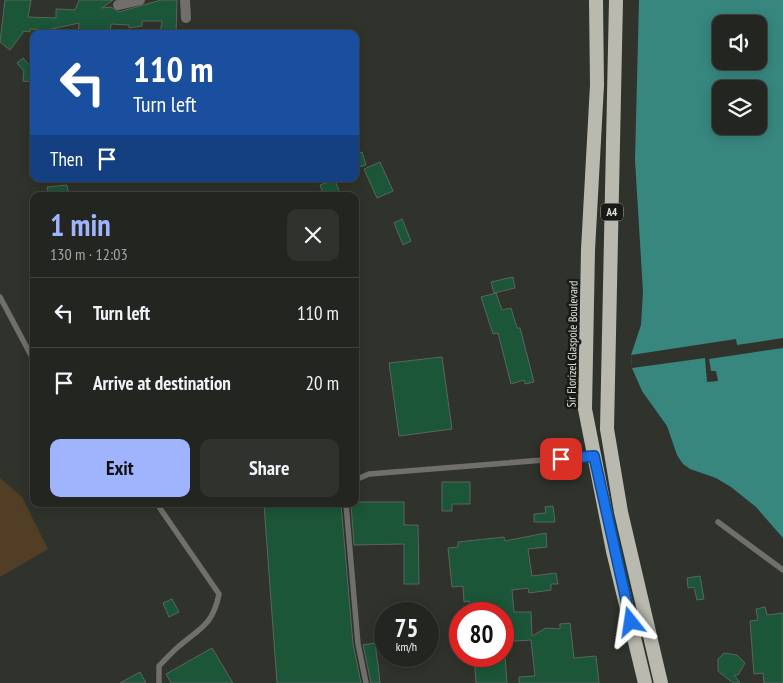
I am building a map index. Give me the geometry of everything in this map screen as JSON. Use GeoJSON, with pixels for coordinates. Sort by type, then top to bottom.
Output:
{"type":"FeatureCollection","features":[{"type":"Feature","properties":{"kind":"highway","name":"Sir Florizel Glaspole Boulevard"},"geometry":{"type":"LineString","coordinates":[[596,0],[597,85],[588,250],[585,410],[613,551],[645,683]]}},
{"type":"Feature","properties":{"kind":"highway","name":"A4"},"geometry":{"type":"LineString","coordinates":[[616,0],[607,429],[622,512],[661,683]]}},
{"type":"Feature","properties":{"kind":"street"},"geometry":{"type":"LineString","coordinates":[[118,5],[140,0]]}},
{"type":"Feature","properties":{"kind":"street"},"geometry":{"type":"LineString","coordinates":[[185,0],[186,18]]}},
{"type":"Feature","properties":{"kind":"lane"},"geometry":{"type":"LineString","coordinates":[[0,297],[30,353]]}},
{"type":"Feature","properties":{"kind":"lane"},"geometry":{"type":"LineString","coordinates":[[359,478],[369,474],[594,456]]}},
{"type":"Feature","properties":{"kind":"lane"},"geometry":{"type":"LineString","coordinates":[[159,507],[219,594],[216,610],[199,633],[178,647],[159,666],[160,683]]}},
{"type":"Feature","properties":{"kind":"lane"},"geometry":{"type":"LineString","coordinates":[[346,507],[358,644],[366,683]]}},
{"type":"Feature","properties":{"kind":"lane"},"geometry":{"type":"LineString","coordinates":[[718,522],[783,570]]}},
{"type":"Feature","properties":{"kind":"shaded area"},"geometry":{"type":"Polygon","coordinates":[[[0,478],[22,497],[48,549],[0,577],[0,478]]]}},
{"type":"Feature","properties":{"kind":"water"},"geometry":{"type":"Polygon","coordinates":[[[639,0],[783,0],[783,538],[756,507],[731,487],[716,478],[690,469],[683,464],[677,455],[667,426],[642,391],[632,368],[631,355],[641,325],[643,292],[635,160],[639,0]]]}},
{"type":"Feature","properties":{"kind":"pier"},"geometry":{"type":"Polygon","coordinates":[[[783,338],[783,348],[709,359],[711,371],[716,371],[718,381],[707,382],[705,358],[632,368],[631,355],[736,339],[737,345],[783,338]]]}},
{"type":"Feature","properties":{"kind":"building"},"geometry":{"type":"Polygon","coordinates":[[[5,0],[31,0],[28,17],[56,18],[56,9],[75,10],[79,0],[113,0],[102,8],[111,7],[119,12],[161,0],[177,0],[176,30],[160,30],[162,21],[142,21],[142,26],[129,28],[129,25],[111,24],[110,30],[78,30],[79,23],[47,30],[30,29],[30,32],[24,31],[10,50],[0,42],[5,0]]]}},
{"type":"Feature","properties":{"kind":"building"},"geometry":{"type":"Polygon","coordinates":[[[23,58],[30,66],[30,82],[23,81],[24,71],[17,63],[23,58]]]}},
{"type":"Feature","properties":{"kind":"building"},"geometry":{"type":"Polygon","coordinates":[[[362,152],[366,165],[359,167],[359,153],[362,152]]]}},
{"type":"Feature","properties":{"kind":"building"},"geometry":{"type":"Polygon","coordinates":[[[380,162],[393,191],[377,198],[364,169],[380,162]]]}},
{"type":"Feature","properties":{"kind":"building"},"geometry":{"type":"Polygon","coordinates":[[[336,182],[340,192],[323,192],[320,185],[336,182]]]}},
{"type":"Feature","properties":{"kind":"building"},"geometry":{"type":"Polygon","coordinates":[[[67,185],[68,192],[48,192],[47,187],[67,185]]]}},
{"type":"Feature","properties":{"kind":"building"},"geometry":{"type":"Polygon","coordinates":[[[402,219],[411,241],[403,245],[394,223],[402,219]]]}},
{"type":"Feature","properties":{"kind":"building"},"geometry":{"type":"Polygon","coordinates":[[[513,277],[515,288],[494,293],[491,282],[513,277]]]}},
{"type":"Feature","properties":{"kind":"building"},"geometry":{"type":"Polygon","coordinates":[[[496,293],[502,310],[511,308],[517,328],[520,328],[534,382],[525,384],[524,380],[511,384],[498,333],[493,334],[481,297],[496,293]]]}},
{"type":"Feature","properties":{"kind":"building"},"geometry":{"type":"Polygon","coordinates":[[[442,357],[452,429],[399,436],[389,363],[442,357]]]}},
{"type":"Feature","properties":{"kind":"building"},"geometry":{"type":"Polygon","coordinates":[[[442,482],[470,482],[470,504],[452,504],[452,511],[442,511],[442,482]]]}},
{"type":"Feature","properties":{"kind":"building"},"geometry":{"type":"Polygon","coordinates":[[[359,502],[404,502],[404,525],[418,525],[419,584],[404,584],[404,544],[354,545],[351,507],[359,507],[359,502]]]}},
{"type":"Feature","properties":{"kind":"building"},"geometry":{"type":"Polygon","coordinates":[[[553,506],[555,522],[534,522],[534,514],[546,513],[545,507],[553,506]]]}},
{"type":"Feature","properties":{"kind":"building"},"geometry":{"type":"Polygon","coordinates":[[[264,507],[341,507],[353,644],[361,683],[277,683],[264,507]]]}},
{"type":"Feature","properties":{"kind":"building"},"geometry":{"type":"Polygon","coordinates":[[[546,533],[547,547],[528,549],[532,576],[556,573],[558,584],[551,584],[551,590],[529,593],[528,588],[512,590],[513,602],[464,602],[463,586],[452,587],[448,548],[458,547],[458,542],[504,537],[505,541],[546,533]]]}},
{"type":"Feature","properties":{"kind":"building"},"geometry":{"type":"Polygon","coordinates":[[[700,576],[704,599],[697,600],[694,587],[688,588],[687,578],[700,576]]]}},
{"type":"Feature","properties":{"kind":"building"},"geometry":{"type":"Polygon","coordinates":[[[172,599],[179,612],[169,617],[163,603],[172,599]]]}},
{"type":"Feature","properties":{"kind":"building"},"geometry":{"type":"Polygon","coordinates":[[[765,607],[767,615],[783,613],[783,683],[764,683],[763,673],[754,674],[750,621],[758,620],[756,609],[765,607]]]}},
{"type":"Feature","properties":{"kind":"building"},"geometry":{"type":"Polygon","coordinates":[[[514,612],[531,612],[532,636],[546,628],[560,629],[560,624],[570,623],[574,658],[596,656],[599,683],[519,683],[519,677],[535,676],[531,640],[514,641],[514,612]]]}},
{"type":"Feature","properties":{"kind":"building"},"geometry":{"type":"Polygon","coordinates":[[[374,643],[374,667],[378,667],[380,683],[371,683],[363,645],[374,643]]]}},
{"type":"Feature","properties":{"kind":"building"},"geometry":{"type":"Polygon","coordinates":[[[212,648],[233,683],[171,683],[166,674],[212,648]]]}},
{"type":"Feature","properties":{"kind":"building"},"geometry":{"type":"Polygon","coordinates":[[[724,653],[737,655],[745,663],[738,675],[734,675],[740,683],[733,683],[718,671],[718,659],[724,653]]]}},
{"type":"Feature","properties":{"kind":"building"},"geometry":{"type":"Polygon","coordinates":[[[475,667],[506,667],[507,683],[476,683],[475,667]]]}},
{"type":"Feature","properties":{"kind":"building"},"geometry":{"type":"Polygon","coordinates":[[[140,672],[146,683],[120,683],[140,672]]]}},
{"type":"Feature","properties":{"kind":"route"},"geometry":{"type":"LineString","coordinates":[[561,459],[594,456],[613,551],[631,622]]}}]}
